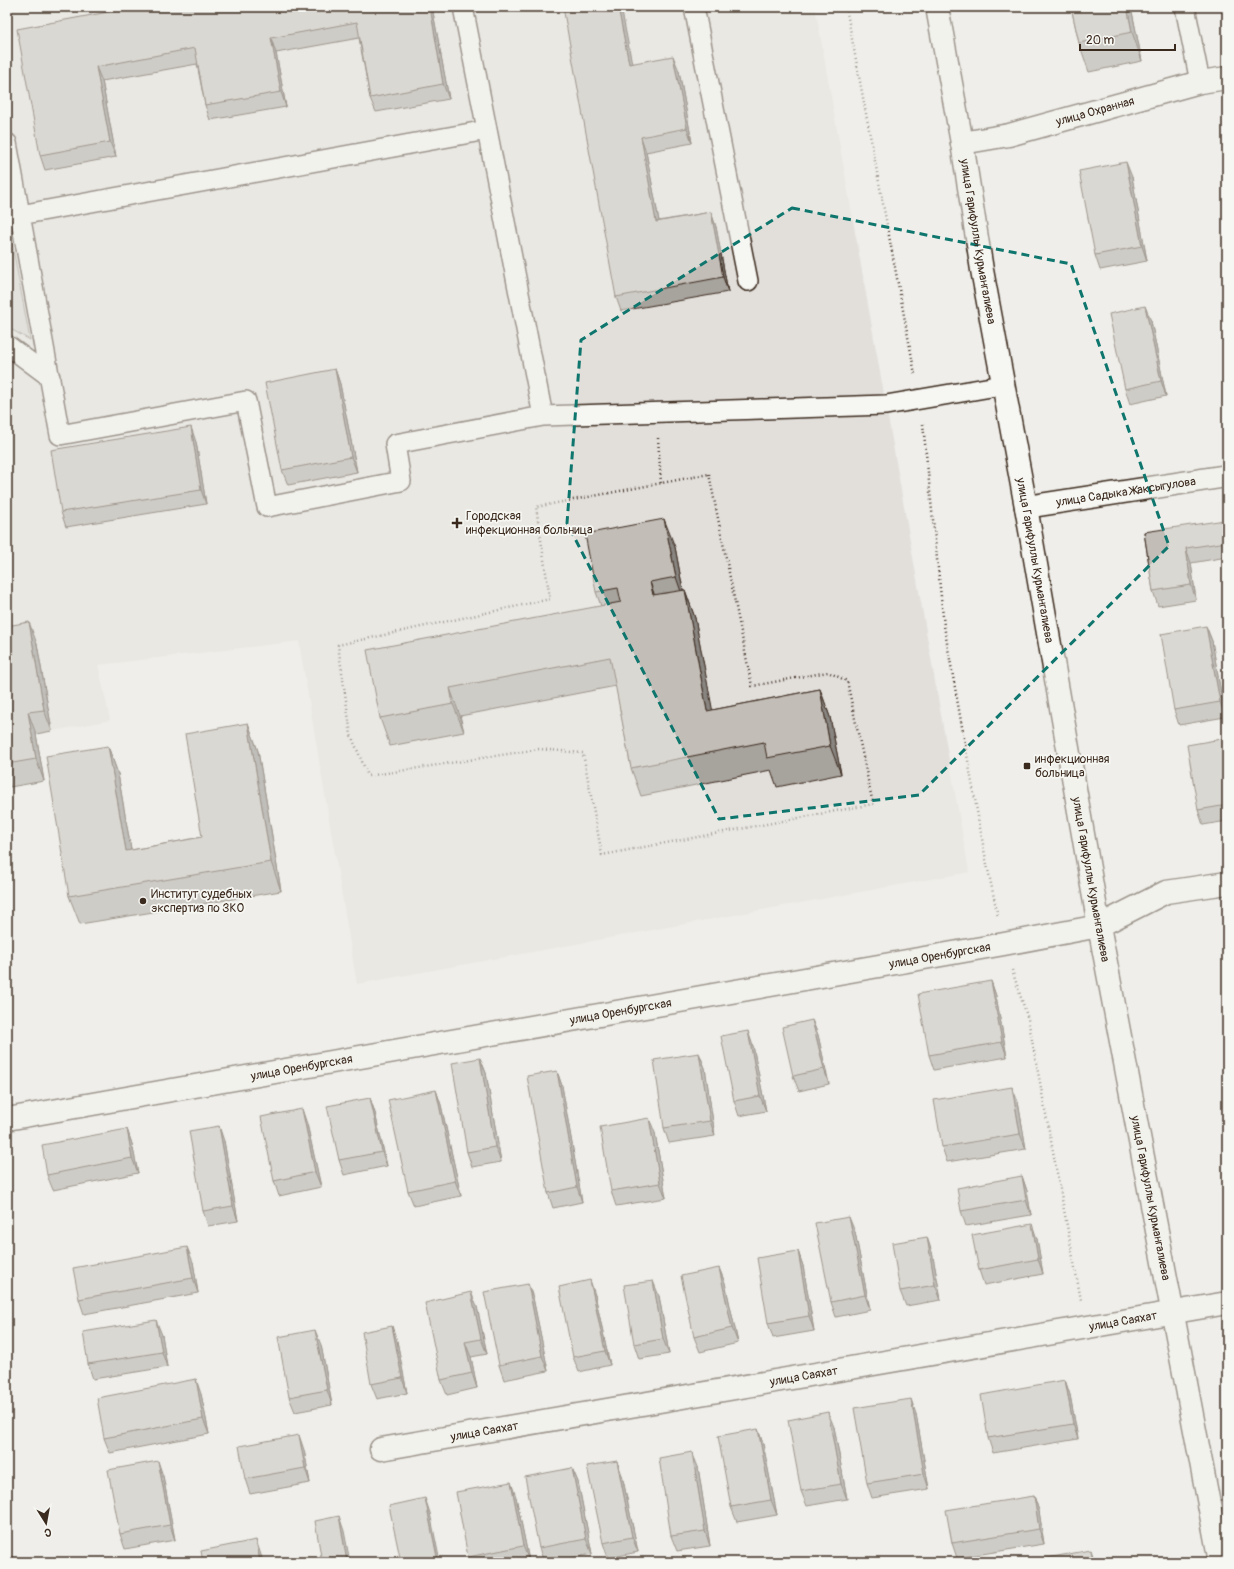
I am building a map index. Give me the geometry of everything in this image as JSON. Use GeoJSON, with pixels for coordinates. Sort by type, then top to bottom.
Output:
{"type":"FeatureCollection","features":[{"type":"Feature","properties":{"kind":"street","name":"улица Гарифуллы Курмангалиева"},"geometry":{"type":"LineString","coordinates":[[937,7],[962,143],[982,270],[1026,507],[1098,926],[1220,1562]]}},
{"type":"Feature","properties":{"kind":"street","name":"улица Охранная"},"geometry":{"type":"LineString","coordinates":[[962,143],[1009,135],[1200,82],[1227,78]]}},
{"type":"Feature","properties":{"kind":"street","name":"улица Садыка Жаксыгулова"},"geometry":{"type":"LineString","coordinates":[[1026,507],[1227,476]]}},
{"type":"Feature","properties":{"kind":"street","name":"улица Оренбургская"},"geometry":{"type":"LineString","coordinates":[[7,1119],[1004,944],[1098,926],[1166,892],[1227,883]]}},
{"type":"Feature","properties":{"kind":"street","name":"улица Саяхат"},"geometry":{"type":"LineString","coordinates":[[381,1449],[1227,1303]]}},
{"type":"Feature","properties":{"kind":"lane"},"geometry":{"type":"LineString","coordinates":[[463,7],[543,416]]}},
{"type":"Feature","properties":{"kind":"lane"},"geometry":{"type":"LineString","coordinates":[[694,7],[748,281]]}},
{"type":"Feature","properties":{"kind":"lane"},"geometry":{"type":"LineString","coordinates":[[1185,7],[1200,82]]}},
{"type":"Feature","properties":{"kind":"lane"},"geometry":{"type":"LineString","coordinates":[[20,215],[487,130]]}},
{"type":"Feature","properties":{"kind":"lane"},"geometry":{"type":"LineString","coordinates":[[7,143],[60,434],[246,401],[267,507],[401,481],[395,444],[543,416],[886,405],[1003,385]]}},
{"type":"Feature","properties":{"kind":"lane"},"geometry":{"type":"LineString","coordinates":[[7,345],[50,377]]}},
{"type":"Feature","properties":{"kind":"path"},"geometry":{"type":"LineString","coordinates":[[846,7],[920,400],[944,626],[984,850],[1004,944],[1028,1019],[1086,1327]]}},
{"type":"Feature","properties":{"kind":"path"},"geometry":{"type":"LineString","coordinates":[[656,413],[661,484]]}},
{"type":"Feature","properties":{"kind":"path"},"geometry":{"type":"LineString","coordinates":[[709,474],[752,686],[828,672],[847,681],[873,804],[602,855],[583,753],[539,749],[368,776],[351,735],[338,644],[550,599],[536,507],[661,484],[709,474]]}},
{"type":"Feature","properties":{"kind":"highlighted area"},"geometry":{"type":"Polygon","coordinates":[[[792,208],[1071,264],[1169,546],[919,795],[719,819],[567,523],[581,340],[792,208]]]}},
{"type":"Feature","properties":{"kind":"shaded area","name":"Городская инфекционная больница"},"geometry":{"type":"Polygon","coordinates":[[[7,7],[815,7],[969,872],[357,984],[299,641],[98,665],[110,720],[36,734],[44,781],[10,787],[7,770],[7,7]]]}},
{"type":"Feature","properties":{"kind":"shaded area"},"geometry":{"type":"Polygon","coordinates":[[[7,216],[30,340],[7,327],[7,216]]]}},
{"type":"Feature","properties":{"kind":"building"},"geometry":{"type":"Polygon","coordinates":[[[135,7],[430,7],[443,84],[370,98],[357,22],[271,38],[281,92],[205,105],[195,48],[96,67],[110,142],[40,155],[17,29],[135,7]]]}},
{"type":"Feature","properties":{"kind":"building"},"geometry":{"type":"Polygon","coordinates":[[[563,7],[618,7],[629,64],[673,56],[687,128],[641,137],[656,222],[711,212],[723,277],[616,297],[563,7]]]}},
{"type":"Feature","properties":{"kind":"building"},"geometry":{"type":"Polygon","coordinates":[[[1071,7],[1127,7],[1132,32],[1079,43],[1071,7]]]}},
{"type":"Feature","properties":{"kind":"building"},"geometry":{"type":"Polygon","coordinates":[[[1126,162],[1142,246],[1095,255],[1079,171],[1126,162]]]}},
{"type":"Feature","properties":{"kind":"building"},"geometry":{"type":"Polygon","coordinates":[[[1145,306],[1161,381],[1125,389],[1109,314],[1145,306]]]}},
{"type":"Feature","properties":{"kind":"building"},"geometry":{"type":"Polygon","coordinates":[[[335,369],[351,457],[282,470],[265,383],[335,369]]]}},
{"type":"Feature","properties":{"kind":"building"},"geometry":{"type":"Polygon","coordinates":[[[191,427],[201,490],[61,512],[51,450],[191,427]]]}},
{"type":"Feature","properties":{"kind":"building"},"geometry":{"type":"Polygon","coordinates":[[[664,519],[676,577],[650,582],[653,595],[685,590],[707,711],[820,689],[830,746],[767,758],[764,742],[631,768],[610,657],[450,688],[453,704],[380,718],[367,650],[621,602],[618,588],[596,592],[585,534],[664,519]]]}},
{"type":"Feature","properties":{"kind":"building"},"geometry":{"type":"Polygon","coordinates":[[[1225,520],[1227,542],[1186,548],[1191,585],[1153,591],[1144,532],[1225,520]]]}},
{"type":"Feature","properties":{"kind":"building"},"geometry":{"type":"Polygon","coordinates":[[[29,622],[44,710],[28,712],[36,759],[7,764],[7,626],[29,622]]]}},
{"type":"Feature","properties":{"kind":"building"},"geometry":{"type":"Polygon","coordinates":[[[1206,626],[1220,702],[1174,710],[1161,634],[1206,626]]]}},
{"type":"Feature","properties":{"kind":"building"},"geometry":{"type":"Polygon","coordinates":[[[248,723],[271,862],[69,896],[46,756],[108,746],[126,851],[202,837],[185,734],[248,723]]]}},
{"type":"Feature","properties":{"kind":"building"},"geometry":{"type":"Polygon","coordinates":[[[1227,738],[1227,805],[1198,810],[1187,745],[1227,738]]]}},
{"type":"Feature","properties":{"kind":"building"},"geometry":{"type":"Polygon","coordinates":[[[1225,858],[1227,858],[1227,869],[1225,858]]]}},
{"type":"Feature","properties":{"kind":"building"},"geometry":{"type":"Polygon","coordinates":[[[991,981],[1002,1042],[929,1055],[918,994],[991,981]]]}},
{"type":"Feature","properties":{"kind":"building"},"geometry":{"type":"Polygon","coordinates":[[[812,1020],[824,1069],[793,1076],[782,1027],[812,1020]]]}},
{"type":"Feature","properties":{"kind":"building"},"geometry":{"type":"Polygon","coordinates":[[[748,1031],[760,1096],[734,1101],[721,1036],[748,1031]]]}},
{"type":"Feature","properties":{"kind":"building"},"geometry":{"type":"Polygon","coordinates":[[[699,1053],[710,1121],[664,1128],[654,1060],[699,1053]]]}},
{"type":"Feature","properties":{"kind":"building"},"geometry":{"type":"Polygon","coordinates":[[[480,1058],[495,1147],[467,1152],[452,1063],[480,1058]]]}},
{"type":"Feature","properties":{"kind":"building"},"geometry":{"type":"Polygon","coordinates":[[[557,1071],[577,1187],[548,1193],[527,1076],[557,1071]]]}},
{"type":"Feature","properties":{"kind":"building"},"geometry":{"type":"Polygon","coordinates":[[[1012,1087],[1020,1134],[942,1147],[934,1100],[1012,1087]]]}},
{"type":"Feature","properties":{"kind":"building"},"geometry":{"type":"Polygon","coordinates":[[[436,1090],[455,1181],[408,1191],[388,1100],[436,1090]]]}},
{"type":"Feature","properties":{"kind":"building"},"geometry":{"type":"Polygon","coordinates":[[[370,1098],[382,1152],[339,1160],[327,1106],[370,1098]]]}},
{"type":"Feature","properties":{"kind":"building"},"geometry":{"type":"Polygon","coordinates":[[[302,1109],[315,1172],[274,1181],[261,1117],[302,1109]]]}},
{"type":"Feature","properties":{"kind":"building"},"geometry":{"type":"Polygon","coordinates":[[[649,1118],[660,1183],[611,1191],[600,1127],[649,1118]]]}},
{"type":"Feature","properties":{"kind":"building"},"geometry":{"type":"Polygon","coordinates":[[[219,1126],[233,1206],[203,1211],[189,1131],[219,1126]]]}},
{"type":"Feature","properties":{"kind":"building"},"geometry":{"type":"Polygon","coordinates":[[[127,1129],[132,1158],[47,1175],[42,1145],[127,1129]]]}},
{"type":"Feature","properties":{"kind":"building"},"geometry":{"type":"Polygon","coordinates":[[[1022,1176],[1026,1200],[961,1211],[957,1188],[1022,1176]]]}},
{"type":"Feature","properties":{"kind":"building"},"geometry":{"type":"Polygon","coordinates":[[[849,1217],[865,1295],[831,1302],[815,1223],[849,1217]]]}},
{"type":"Feature","properties":{"kind":"building"},"geometry":{"type":"Polygon","coordinates":[[[1032,1224],[1038,1259],[979,1270],[972,1235],[1032,1224]]]}},
{"type":"Feature","properties":{"kind":"building"},"geometry":{"type":"Polygon","coordinates":[[[927,1237],[935,1285],[900,1291],[892,1243],[927,1237]]]}},
{"type":"Feature","properties":{"kind":"building"},"geometry":{"type":"Polygon","coordinates":[[[187,1247],[193,1278],[79,1299],[73,1268],[187,1247]]]}},
{"type":"Feature","properties":{"kind":"building"},"geometry":{"type":"Polygon","coordinates":[[[798,1251],[809,1316],[768,1323],[757,1258],[798,1251]]]}},
{"type":"Feature","properties":{"kind":"building"},"geometry":{"type":"Polygon","coordinates":[[[719,1268],[732,1328],[694,1337],[681,1276],[719,1268]]]}},
{"type":"Feature","properties":{"kind":"building"},"geometry":{"type":"Polygon","coordinates":[[[590,1280],[605,1351],[573,1357],[559,1287],[590,1280]]]}},
{"type":"Feature","properties":{"kind":"building"},"geometry":{"type":"Polygon","coordinates":[[[653,1281],[663,1339],[634,1344],[624,1285],[653,1281]]]}},
{"type":"Feature","properties":{"kind":"building"},"geometry":{"type":"Polygon","coordinates":[[[528,1284],[542,1356],[499,1365],[484,1292],[528,1284]]]}},
{"type":"Feature","properties":{"kind":"building"},"geometry":{"type":"Polygon","coordinates":[[[471,1292],[481,1339],[465,1342],[472,1373],[441,1380],[425,1303],[471,1292]]]}},
{"type":"Feature","properties":{"kind":"building"},"geometry":{"type":"Polygon","coordinates":[[[156,1320],[162,1352],[88,1364],[83,1332],[156,1320]]]}},
{"type":"Feature","properties":{"kind":"building"},"geometry":{"type":"Polygon","coordinates":[[[392,1326],[402,1378],[371,1384],[362,1332],[392,1326]]]}},
{"type":"Feature","properties":{"kind":"building"},"geometry":{"type":"Polygon","coordinates":[[[315,1330],[327,1390],[289,1397],[278,1337],[315,1330]]]}},
{"type":"Feature","properties":{"kind":"building"},"geometry":{"type":"Polygon","coordinates":[[[196,1379],[203,1419],[104,1438],[97,1398],[196,1379]]]}},
{"type":"Feature","properties":{"kind":"building"},"geometry":{"type":"Polygon","coordinates":[[[1065,1380],[1073,1424],[988,1438],[981,1395],[1065,1380]]]}},
{"type":"Feature","properties":{"kind":"building"},"geometry":{"type":"Polygon","coordinates":[[[911,1399],[924,1474],[867,1483],[854,1408],[911,1399]]]}},
{"type":"Feature","properties":{"kind":"building"},"geometry":{"type":"Polygon","coordinates":[[[828,1412],[841,1484],[801,1491],[788,1420],[828,1412]]]}},
{"type":"Feature","properties":{"kind":"building"},"geometry":{"type":"Polygon","coordinates":[[[758,1429],[771,1500],[731,1507],[718,1436],[758,1429]]]}},
{"type":"Feature","properties":{"kind":"building"},"geometry":{"type":"Polygon","coordinates":[[[299,1435],[305,1468],[245,1479],[239,1446],[299,1435]]]}},
{"type":"Feature","properties":{"kind":"building"},"geometry":{"type":"Polygon","coordinates":[[[692,1452],[705,1531],[671,1536],[659,1458],[692,1452]]]}},
{"type":"Feature","properties":{"kind":"building"},"geometry":{"type":"Polygon","coordinates":[[[158,1461],[170,1525],[120,1534],[108,1470],[158,1461]]]}},
{"type":"Feature","properties":{"kind":"building"},"geometry":{"type":"Polygon","coordinates":[[[617,1461],[632,1537],[603,1543],[587,1466],[617,1461]]]}},
{"type":"Feature","properties":{"kind":"building"},"geometry":{"type":"Polygon","coordinates":[[[572,1468],[586,1539],[539,1548],[525,1477],[572,1468]]]}},
{"type":"Feature","properties":{"kind":"building"},"geometry":{"type":"Polygon","coordinates":[[[511,1482],[523,1546],[468,1557],[456,1492],[511,1482]]]}},
{"type":"Feature","properties":{"kind":"building"},"geometry":{"type":"Polygon","coordinates":[[[1034,1496],[1039,1529],[952,1543],[946,1510],[1034,1496]]]}},
{"type":"Feature","properties":{"kind":"building"},"geometry":{"type":"Polygon","coordinates":[[[425,1498],[438,1562],[401,1562],[389,1506],[425,1498]]]}},
{"type":"Feature","properties":{"kind":"building"},"geometry":{"type":"Polygon","coordinates":[[[339,1516],[347,1562],[322,1562],[315,1521],[339,1516]]]}},
{"type":"Feature","properties":{"kind":"building"},"geometry":{"type":"Polygon","coordinates":[[[256,1540],[260,1562],[203,1562],[201,1551],[256,1540]]]}},
{"type":"Feature","properties":{"kind":"building"},"geometry":{"type":"Polygon","coordinates":[[[1091,1550],[1093,1562],[1024,1562],[1091,1550]]]}},
{"type":"Feature","properties":{"kind":"place","name":"Городская инфекционная больница"},"geometry":{"type":"Point","coordinates":[457,523]}},
{"type":"Feature","properties":{"kind":"place","name":"инфекционная больница"},"geometry":{"type":"Point","coordinates":[1027,766]}},
{"type":"Feature","properties":{"kind":"place","name":"Институт судебных экспертиз по ЗКО"},"geometry":{"type":"Point","coordinates":[143,901]}}]}
